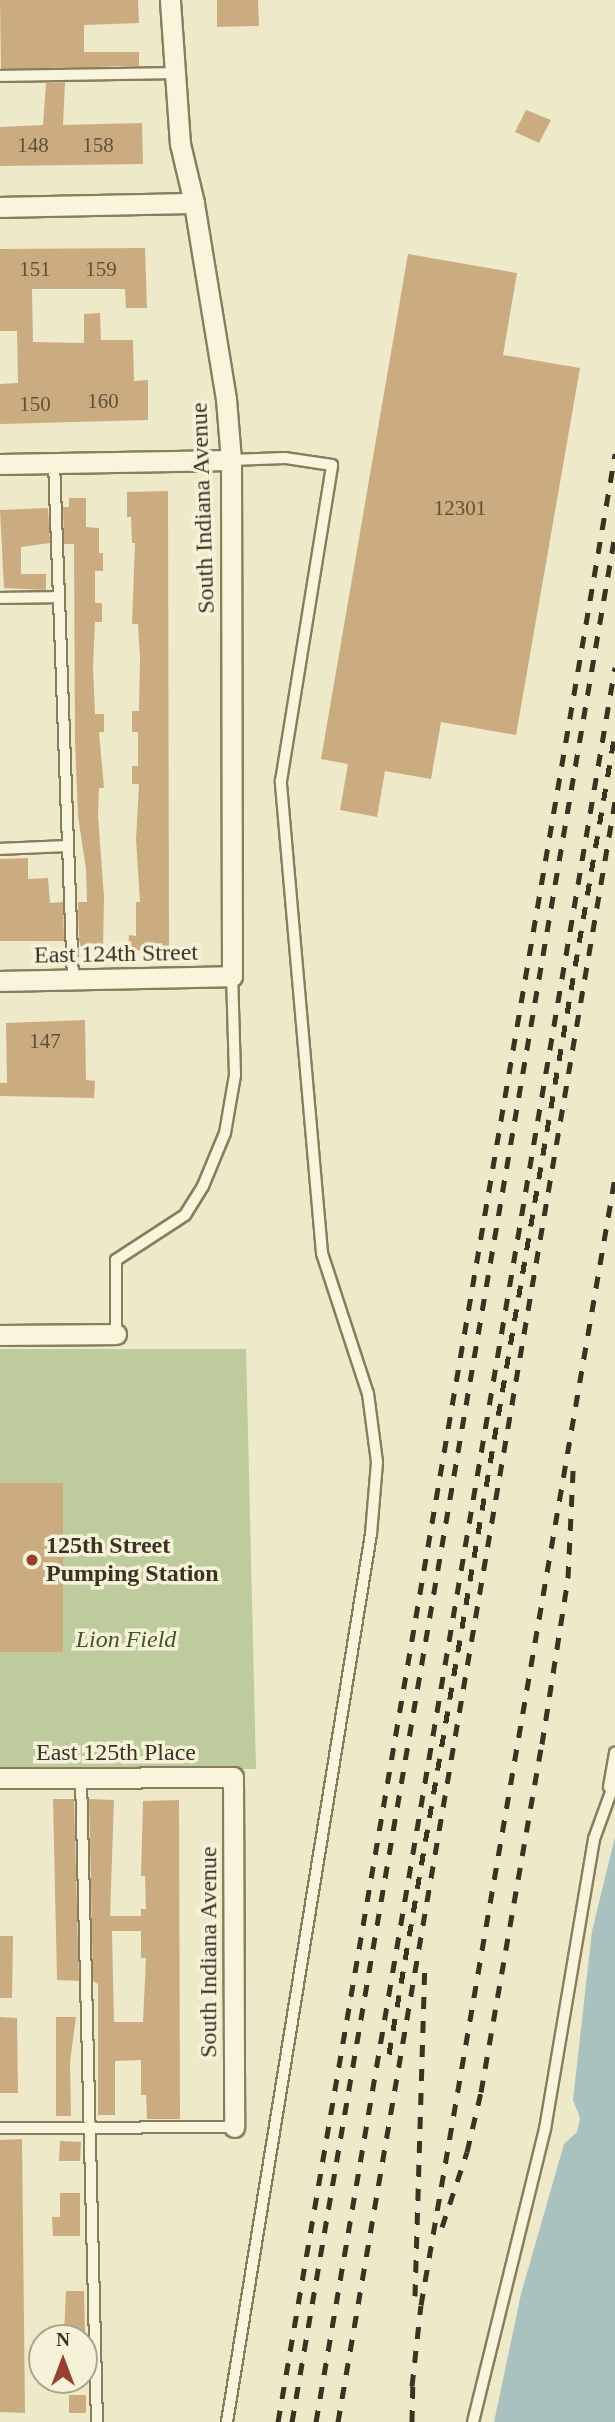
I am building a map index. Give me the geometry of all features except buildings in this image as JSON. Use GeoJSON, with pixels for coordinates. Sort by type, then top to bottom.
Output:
{"type":"FeatureCollection","features":[{"type":"Feature","properties":{"kind":"street","name":"South Indiana Avenue"},"geometry":{"type":"LineString","coordinates":[[170,0],[180,144],[194,203],[226,399],[231,460],[232,976]]}},
{"type":"Feature","properties":{"kind":"street"},"geometry":{"type":"LineString","coordinates":[[0,206],[194,203]]}},
{"type":"Feature","properties":{"kind":"street"},"geometry":{"type":"LineString","coordinates":[[0,464],[231,460]]}},
{"type":"Feature","properties":{"kind":"street","name":"East 124th Street"},"geometry":{"type":"LineString","coordinates":[[0,981],[232,976]]}},
{"type":"Feature","properties":{"kind":"street"},"geometry":{"type":"LineString","coordinates":[[0,1335],[116,1334]]}},
{"type":"Feature","properties":{"kind":"street","name":"South Indiana Avenue"},"geometry":{"type":"LineString","coordinates":[[233,1777],[234,2127]]}},
{"type":"Feature","properties":{"kind":"street","name":"East 125th Place"},"geometry":{"type":"LineString","coordinates":[[0,1778],[233,1777]]}},
{"type":"Feature","properties":{"kind":"lane"},"geometry":{"type":"LineString","coordinates":[[0,76],[173,73]]}},
{"type":"Feature","properties":{"kind":"lane"},"geometry":{"type":"LineString","coordinates":[[226,2422],[372,1534],[377,1462],[368,1394],[322,1253],[281,781],[332,465],[285,458],[231,460]]}},
{"type":"Feature","properties":{"kind":"lane"},"geometry":{"type":"LineString","coordinates":[[54,463],[73,979]]}},
{"type":"Feature","properties":{"kind":"lane"},"geometry":{"type":"LineString","coordinates":[[0,598],[59,597]]}},
{"type":"Feature","properties":{"kind":"lane"},"geometry":{"type":"LineString","coordinates":[[0,849],[68,846]]}},
{"type":"Feature","properties":{"kind":"lane"},"geometry":{"type":"LineString","coordinates":[[116,1334],[116,1260],[185,1215],[203,1186],[225,1133],[235,1075],[232,976]]}},
{"type":"Feature","properties":{"kind":"lane"},"geometry":{"type":"LineString","coordinates":[[473,2422],[545,2129],[594,1839],[607,1798],[615,1753]]}},
{"type":"Feature","properties":{"kind":"lane"},"geometry":{"type":"LineString","coordinates":[[81,1778],[97,2422]]}},
{"type":"Feature","properties":{"kind":"lane"},"geometry":{"type":"LineString","coordinates":[[607,1798],[615,1781]]}},
{"type":"Feature","properties":{"kind":"lane"},"geometry":{"type":"LineString","coordinates":[[0,2128],[234,2127]]}},
{"type":"Feature","properties":{"kind":"green space","name":"Lion Field"},"geometry":{"type":"Polygon","coordinates":[[[0,1349],[246,1349],[256,1769],[0,1769],[0,1349]]]}},
{"type":"Feature","properties":{"kind":"water"},"geometry":{"type":"Polygon","coordinates":[[[615,1837],[615,2422],[494,2422],[521,2294],[564,2144],[577,2132],[580,2118],[573,2100],[592,1931],[615,1837]]]}},
{"type":"Feature","properties":{"kind":"railway"},"geometry":{"type":"LineString","coordinates":[[278,2422],[615,454]]}},
{"type":"Feature","properties":{"kind":"railway"},"geometry":{"type":"LineString","coordinates":[[292,2422],[615,534]]}},
{"type":"Feature","properties":{"kind":"railway"},"geometry":{"type":"LineString","coordinates":[[316,2422],[615,667]]}},
{"type":"Feature","properties":{"kind":"railway"},"geometry":{"type":"LineString","coordinates":[[389,2054],[615,733]]}},
{"type":"Feature","properties":{"kind":"railway"},"geometry":{"type":"LineString","coordinates":[[338,2422],[615,802]]}},
{"type":"Feature","properties":{"kind":"railway"},"geometry":{"type":"LineString","coordinates":[[412,2386],[421,2305],[615,1177]]}},
{"type":"Feature","properties":{"kind":"railway"},"geometry":{"type":"LineString","coordinates":[[442,2227],[467,2152],[481,2092],[542,1744],[568,1578],[573,1470]]}},
{"type":"Feature","properties":{"kind":"railway"},"geometry":{"type":"LineString","coordinates":[[415,2296],[425,1967]]}},
{"type":"Feature","properties":{"kind":"railway"},"geometry":{"type":"LineString","coordinates":[[412,2422],[413,2376]]}},
{"type":"Feature","properties":{"kind":"place","name":"125th Street Pumping Station"},"geometry":{"type":"Point","coordinates":[32,1560]}}]}
